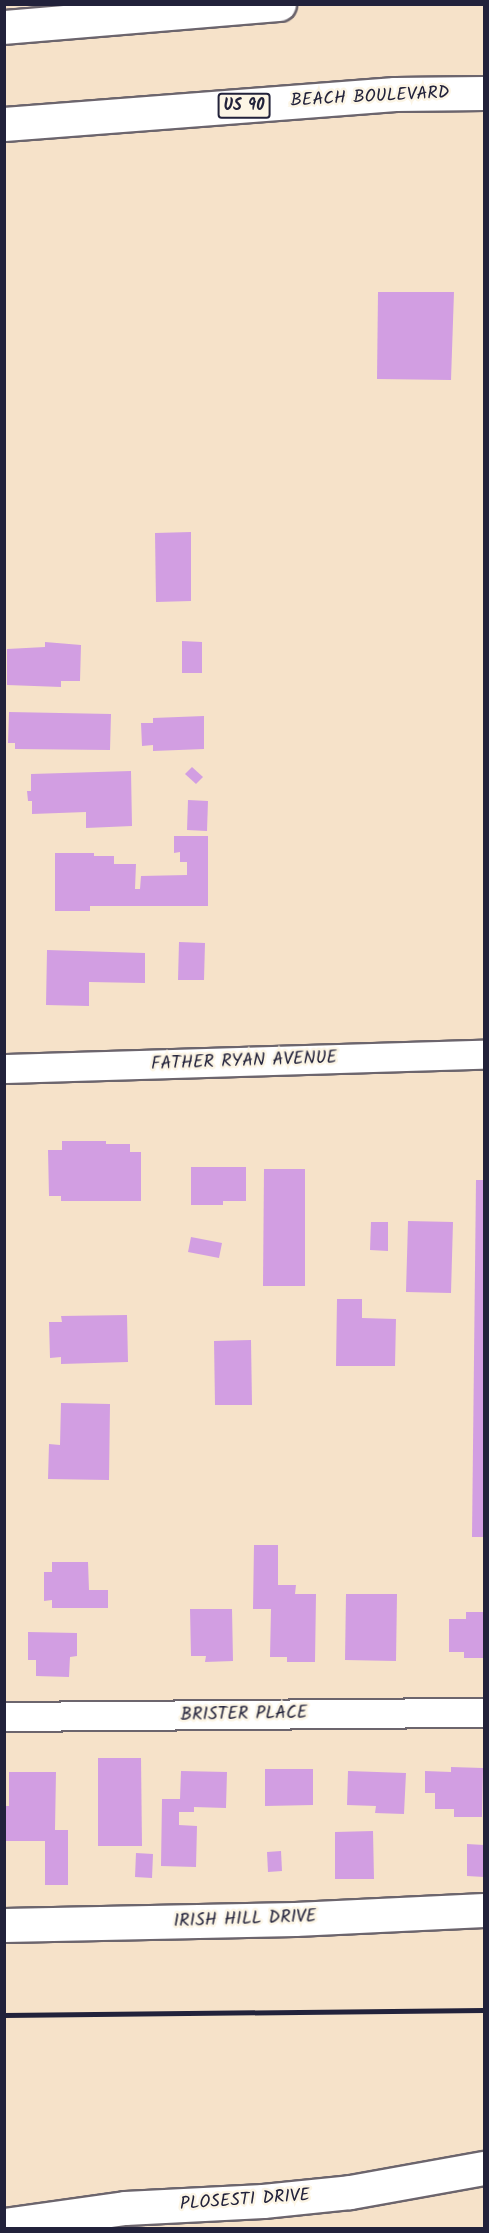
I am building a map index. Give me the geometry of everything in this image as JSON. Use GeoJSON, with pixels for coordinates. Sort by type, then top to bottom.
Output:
{"type":"FeatureCollection","features":[{"type":"Feature","properties":{"kind":"main road"},"geometry":{"type":"LineString","coordinates":[[4,27],[217,6],[279,4]]}},
{"type":"Feature","properties":{"kind":"main road","name":"BEACH BOULEVARD"},"geometry":{"type":"LineString","coordinates":[[4,124],[395,94],[484,93]]}},
{"type":"Feature","properties":{"kind":"main road","name":"IRISH HILL DRIVE"},"geometry":{"type":"LineString","coordinates":[[4,1925],[295,1919],[484,1910]]}},
{"type":"Feature","properties":{"kind":"main road","name":"PLOSESTI DRIVE"},"geometry":{"type":"LineString","coordinates":[[4,2226],[125,2208],[263,2201],[350,2192],[484,2168]]}},
{"type":"Feature","properties":{"kind":"street","name":"FATHER RYAN AVENUE"},"geometry":{"type":"LineString","coordinates":[[4,1069],[484,1055]]}},
{"type":"Feature","properties":{"kind":"street","name":"BRISTER PLACE"},"geometry":{"type":"LineString","coordinates":[[4,1717],[484,1713]]}},
{"type":"Feature","properties":{"kind":"building"},"geometry":{"type":"Polygon","coordinates":[[[378,292],[454,292],[451,380],[377,379],[378,292]]]}},
{"type":"Feature","properties":{"kind":"building"},"geometry":{"type":"Polygon","coordinates":[[[191,532],[191,601],[156,602],[155,533],[191,532]]]}},
{"type":"Feature","properties":{"kind":"building"},"geometry":{"type":"Polygon","coordinates":[[[182,641],[202,642],[202,673],[182,673],[182,641]]]}},
{"type":"Feature","properties":{"kind":"building"},"geometry":{"type":"Polygon","coordinates":[[[45,642],[81,645],[80,681],[61,681],[61,687],[7,685],[7,649],[45,647],[45,642]]]}},
{"type":"Feature","properties":{"kind":"building"},"geometry":{"type":"Polygon","coordinates":[[[9,712],[111,714],[110,750],[15,749],[15,743],[8,743],[9,712]]]}},
{"type":"Feature","properties":{"kind":"building"},"geometry":{"type":"Polygon","coordinates":[[[204,716],[204,749],[153,751],[153,745],[142,746],[141,723],[153,723],[153,718],[204,716]]]}},
{"type":"Feature","properties":{"kind":"building"},"geometry":{"type":"Polygon","coordinates":[[[192,767],[203,777],[196,784],[185,774],[192,767]]]}},
{"type":"Feature","properties":{"kind":"building"},"geometry":{"type":"Polygon","coordinates":[[[131,771],[132,826],[86,828],[86,812],[32,814],[32,801],[28,801],[27,791],[31,791],[31,774],[131,771]]]}},
{"type":"Feature","properties":{"kind":"building"},"geometry":{"type":"Polygon","coordinates":[[[188,800],[208,801],[207,831],[187,830],[188,800]]]}},
{"type":"Feature","properties":{"kind":"building"},"geometry":{"type":"Polygon","coordinates":[[[174,836],[208,836],[208,906],[90,906],[90,911],[55,911],[55,853],[94,853],[94,856],[114,856],[114,864],[136,864],[135,889],[140,889],[141,876],[187,875],[187,862],[180,862],[180,852],[174,853],[174,836]]]}},
{"type":"Feature","properties":{"kind":"building"},"geometry":{"type":"Polygon","coordinates":[[[179,942],[205,943],[204,980],[178,980],[179,942]]]}},
{"type":"Feature","properties":{"kind":"building"},"geometry":{"type":"Polygon","coordinates":[[[47,950],[145,953],[145,983],[89,982],[89,1006],[46,1005],[47,950]]]}},
{"type":"Feature","properties":{"kind":"building"},"geometry":{"type":"Polygon","coordinates":[[[62,1141],[106,1141],[106,1144],[130,1144],[130,1152],[141,1152],[141,1201],[61,1201],[61,1196],[49,1196],[48,1150],[62,1150],[62,1141]]]}},
{"type":"Feature","properties":{"kind":"building"},"geometry":{"type":"Polygon","coordinates":[[[191,1167],[246,1167],[246,1201],[223,1201],[223,1205],[191,1205],[191,1167]]]}},
{"type":"Feature","properties":{"kind":"building"},"geometry":{"type":"Polygon","coordinates":[[[264,1169],[305,1169],[305,1286],[263,1286],[264,1169]]]}},
{"type":"Feature","properties":{"kind":"building"},"geometry":{"type":"Polygon","coordinates":[[[476,1180],[484,1180],[484,1537],[472,1537],[476,1180]]]}},
{"type":"Feature","properties":{"kind":"building"},"geometry":{"type":"Polygon","coordinates":[[[408,1221],[453,1222],[451,1293],[406,1292],[408,1221]]]}},
{"type":"Feature","properties":{"kind":"building"},"geometry":{"type":"Polygon","coordinates":[[[371,1222],[388,1222],[388,1251],[370,1250],[371,1222]]]}},
{"type":"Feature","properties":{"kind":"building"},"geometry":{"type":"Polygon","coordinates":[[[191,1237],[222,1243],[219,1258],[188,1252],[191,1237]]]}},
{"type":"Feature","properties":{"kind":"building"},"geometry":{"type":"Polygon","coordinates":[[[337,1299],[362,1299],[362,1318],[396,1319],[395,1366],[336,1366],[337,1299]]]}},
{"type":"Feature","properties":{"kind":"building"},"geometry":{"type":"Polygon","coordinates":[[[127,1315],[128,1362],[61,1364],[61,1357],[50,1358],[49,1322],[62,1322],[61,1316],[127,1315]]]}},
{"type":"Feature","properties":{"kind":"building"},"geometry":{"type":"Polygon","coordinates":[[[251,1340],[252,1405],[215,1405],[214,1341],[251,1340]]]}},
{"type":"Feature","properties":{"kind":"building"},"geometry":{"type":"Polygon","coordinates":[[[61,1403],[110,1404],[109,1480],[48,1479],[49,1444],[60,1445],[61,1403]]]}},
{"type":"Feature","properties":{"kind":"building"},"geometry":{"type":"Polygon","coordinates":[[[254,1545],[278,1545],[278,1585],[296,1585],[295,1594],[316,1594],[315,1662],[287,1662],[287,1657],[270,1657],[271,1609],[253,1609],[254,1545]]]}},
{"type":"Feature","properties":{"kind":"building"},"geometry":{"type":"Polygon","coordinates":[[[52,1562],[88,1562],[89,1590],[108,1590],[108,1608],[52,1608],[52,1600],[44,1601],[44,1572],[52,1572],[52,1562]]]}},
{"type":"Feature","properties":{"kind":"building"},"geometry":{"type":"Polygon","coordinates":[[[346,1594],[397,1594],[396,1661],[345,1660],[346,1594]]]}},
{"type":"Feature","properties":{"kind":"building"},"geometry":{"type":"Polygon","coordinates":[[[190,1609],[232,1609],[233,1661],[205,1662],[206,1656],[191,1656],[190,1609]]]}},
{"type":"Feature","properties":{"kind":"building"},"geometry":{"type":"Polygon","coordinates":[[[466,1612],[484,1612],[484,1658],[464,1658],[464,1652],[449,1652],[449,1619],[466,1619],[466,1612]]]}},
{"type":"Feature","properties":{"kind":"building"},"geometry":{"type":"Polygon","coordinates":[[[28,1632],[77,1633],[77,1656],[70,1657],[69,1677],[36,1676],[36,1660],[28,1660],[28,1632]]]}},
{"type":"Feature","properties":{"kind":"building"},"geometry":{"type":"Polygon","coordinates":[[[98,1758],[141,1758],[142,1846],[98,1846],[98,1758]]]}},
{"type":"Feature","properties":{"kind":"building"},"geometry":{"type":"Polygon","coordinates":[[[451,1767],[483,1768],[482,1817],[454,1817],[454,1809],[435,1809],[435,1793],[425,1793],[425,1771],[451,1772],[451,1767]]]}},
{"type":"Feature","properties":{"kind":"building"},"geometry":{"type":"Polygon","coordinates":[[[265,1769],[313,1769],[313,1805],[265,1806],[265,1769]]]}},
{"type":"Feature","properties":{"kind":"building"},"geometry":{"type":"Polygon","coordinates":[[[181,1771],[227,1772],[226,1808],[194,1807],[194,1812],[179,1812],[179,1825],[197,1826],[196,1867],[161,1866],[162,1799],[180,1799],[181,1771]]]}},
{"type":"Feature","properties":{"kind":"building"},"geometry":{"type":"Polygon","coordinates":[[[348,1771],[406,1773],[404,1814],[375,1813],[376,1806],[347,1805],[348,1771]]]}},
{"type":"Feature","properties":{"kind":"building"},"geometry":{"type":"Polygon","coordinates":[[[9,1772],[56,1772],[55,1830],[68,1830],[68,1885],[45,1885],[45,1841],[4,1841],[4,1806],[9,1806],[9,1772]]]}},
{"type":"Feature","properties":{"kind":"building"},"geometry":{"type":"Polygon","coordinates":[[[373,1831],[374,1879],[335,1879],[335,1832],[373,1831]]]}},
{"type":"Feature","properties":{"kind":"building"},"geometry":{"type":"Polygon","coordinates":[[[467,1844],[484,1845],[484,1877],[467,1876],[467,1844]]]}},
{"type":"Feature","properties":{"kind":"building"},"geometry":{"type":"Polygon","coordinates":[[[281,1851],[282,1871],[268,1872],[267,1852],[281,1851]]]}},
{"type":"Feature","properties":{"kind":"building"},"geometry":{"type":"Polygon","coordinates":[[[136,1853],[153,1854],[152,1878],[135,1877],[136,1853]]]}},
{"type":"Feature","properties":{"kind":"railway"},"geometry":{"type":"LineString","coordinates":[[4,2015],[484,2010]]}}]}
